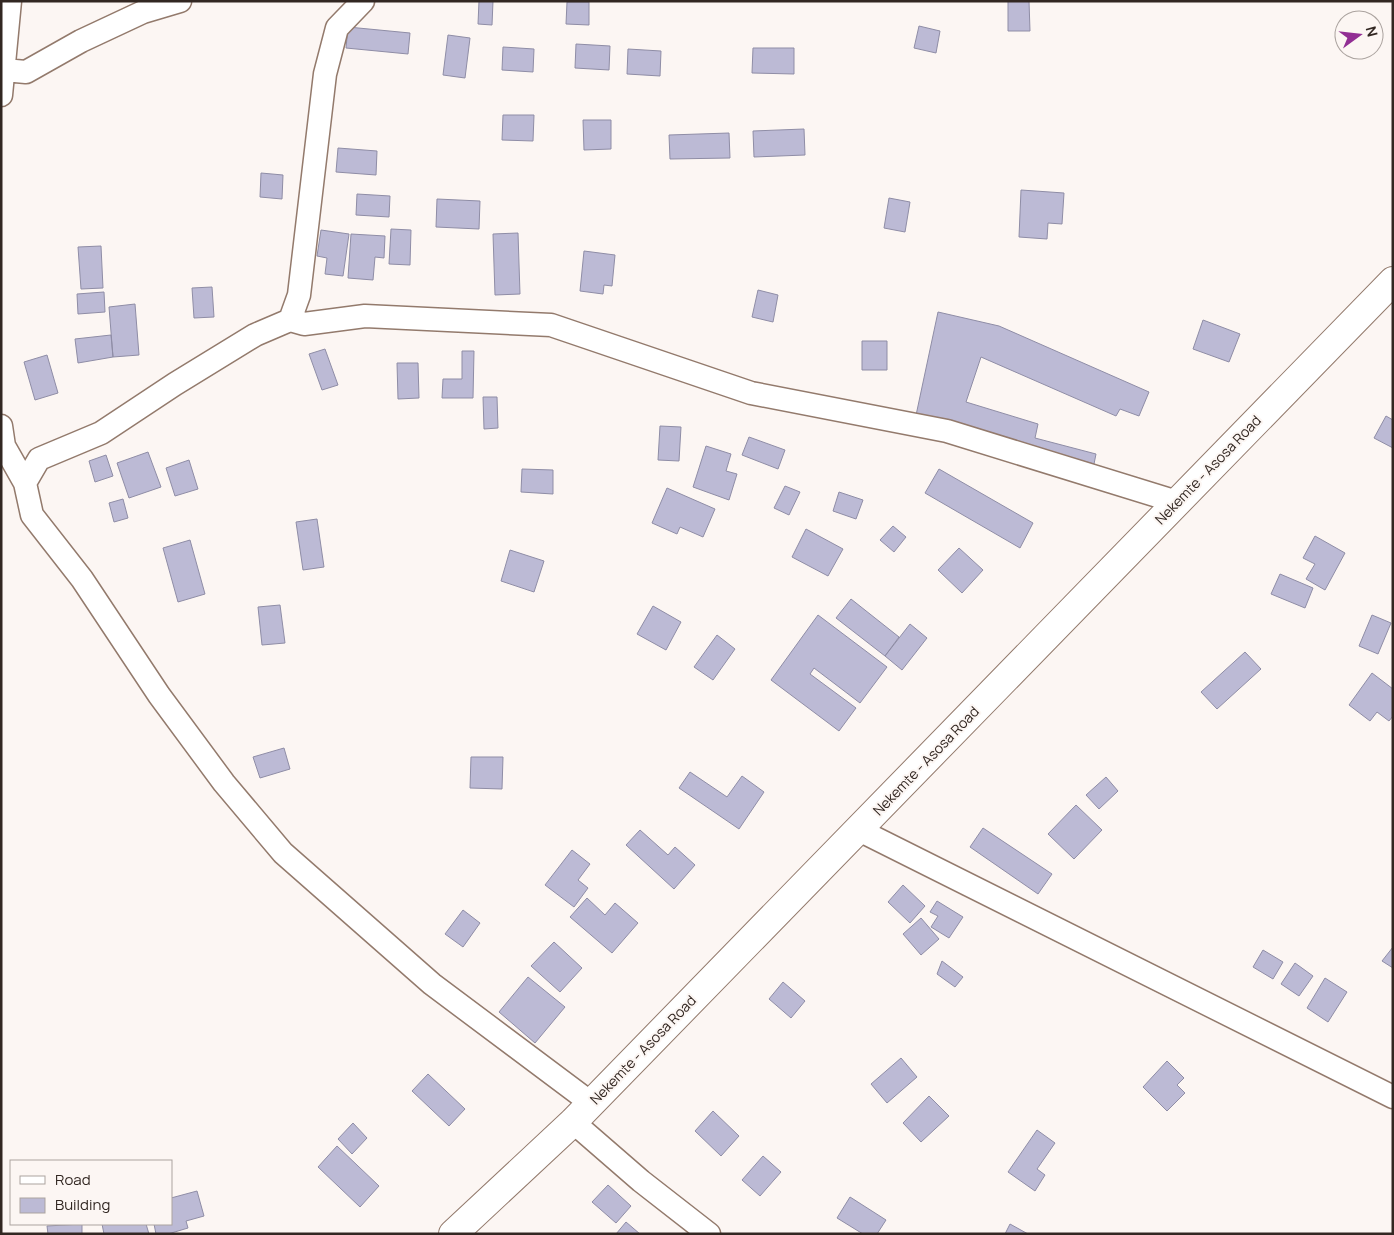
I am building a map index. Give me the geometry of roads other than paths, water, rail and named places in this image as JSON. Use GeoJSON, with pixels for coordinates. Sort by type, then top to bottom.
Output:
{"type":"FeatureCollection","features":[{"type":"Feature","properties":{"kind":"highway","name":"Nekemte - Asosa Road"},"geometry":{"type":"LineString","coordinates":[[453,1234],[582,1113],[1393,281]]}},
{"type":"Feature","properties":{"kind":"street"},"geometry":{"type":"LineString","coordinates":[[1,95],[10,1]]}},
{"type":"Feature","properties":{"kind":"street"},"geometry":{"type":"LineString","coordinates":[[4,70],[26,72],[81,41],[142,12],[180,1]]}},
{"type":"Feature","properties":{"kind":"street"},"geometry":{"type":"LineString","coordinates":[[290,320],[299,295],[325,74],[337,28],[363,1]]}},
{"type":"Feature","properties":{"kind":"street"},"geometry":{"type":"LineString","coordinates":[[25,483],[39,459],[101,433],[175,384],[255,335],[290,320],[304,324],[365,316],[551,325],[751,393],[946,431],[1177,502]]}},
{"type":"Feature","properties":{"kind":"street"},"geometry":{"type":"LineString","coordinates":[[1,426],[4,446],[25,483],[32,515],[82,579],[159,695],[224,783],[283,853],[582,1113],[641,1181],[709,1234]]}},
{"type":"Feature","properties":{"kind":"street"},"geometry":{"type":"LineString","coordinates":[[859,830],[1393,1097]]}}]}
